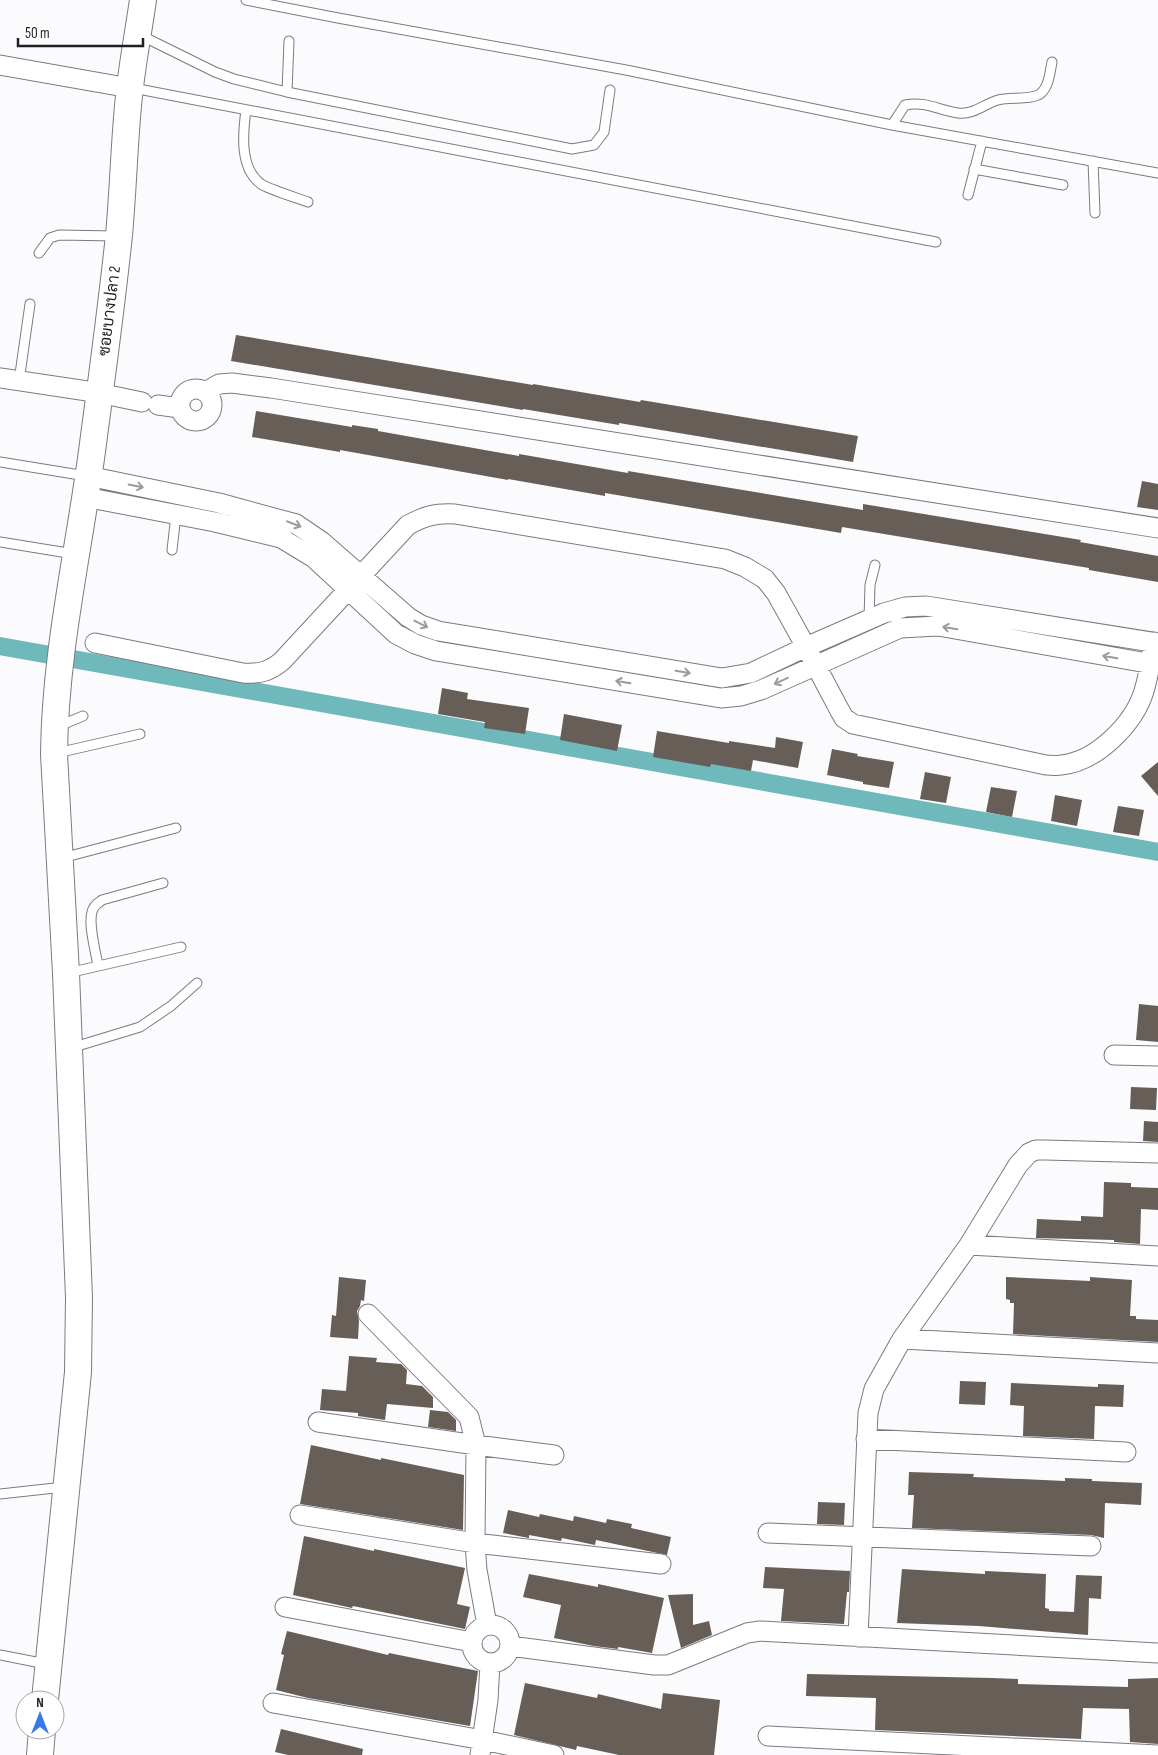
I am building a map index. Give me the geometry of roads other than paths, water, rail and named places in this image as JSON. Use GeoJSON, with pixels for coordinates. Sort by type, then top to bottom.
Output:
{"type":"FeatureCollection","features":[{"type":"Feature","properties":{"kind":"street","name":"ซอยบางปลา 2"},"geometry":{"type":"LineString","coordinates":[[46,1690],[78,1372],[79,1298],[54,728],[57,684],[100,393],[119,236],[130,88],[144,0]]}},
{"type":"Feature","properties":{"kind":"street"},"geometry":{"type":"LineString","coordinates":[[0,65],[130,88]]}},
{"type":"Feature","properties":{"kind":"street"},"geometry":{"type":"LineString","coordinates":[[0,378],[100,393],[150,404],[180,408]]}},
{"type":"Feature","properties":{"kind":"street"},"geometry":{"type":"LineString","coordinates":[[205,392],[219,384],[232,383],[271,388],[1158,528]]}},
{"type":"Feature","properties":{"kind":"street"},"geometry":{"type":"LineString","coordinates":[[198,389],[205,392],[210,398],[212,405],[210,413],[205,419],[197,421],[189,420],[183,415],[180,408],[180,400],[184,394],[190,390],[198,389]]}},
{"type":"Feature","properties":{"kind":"street"},"geometry":{"type":"LineString","coordinates":[[86,487],[219,503],[296,524],[314,536],[362,576],[408,616],[421,625],[438,631],[722,678],[751,673],[806,647],[905,607],[926,606],[1156,642],[1154,664],[1144,692],[1132,716],[1119,732],[1104,747],[1085,758],[1063,765],[1046,765],[853,724],[844,718],[806,647],[776,593],[765,579],[746,567],[725,559],[455,514],[438,513],[421,518],[408,525],[362,576],[282,661],[270,670],[257,674],[243,673],[96,643]]}},
{"type":"Feature","properties":{"kind":"street"},"geometry":{"type":"LineString","coordinates":[[86,487],[176,514],[281,538],[314,558],[396,634],[415,644],[436,651],[721,698],[741,696],[761,690],[900,628],[916,626],[938,626],[1154,664]]}},
{"type":"Feature","properties":{"kind":"street"},"geometry":{"type":"LineString","coordinates":[[214,522],[219,503]]}},
{"type":"Feature","properties":{"kind":"street"},"geometry":{"type":"LineString","coordinates":[[1114,1055],[1158,1056]]}},
{"type":"Feature","properties":{"kind":"street"},"geometry":{"type":"LineString","coordinates":[[858,1637],[868,1413],[874,1388],[902,1339],[969,1245],[1018,1164],[1029,1153],[1036,1150],[1045,1150],[1158,1153]]}},
{"type":"Feature","properties":{"kind":"street"},"geometry":{"type":"LineString","coordinates":[[969,1245],[1158,1256]]}},
{"type":"Feature","properties":{"kind":"street"},"geometry":{"type":"LineString","coordinates":[[368,1314],[469,1417],[476,1445],[475,1543],[477,1570],[488,1625]]}},
{"type":"Feature","properties":{"kind":"street"},"geometry":{"type":"LineString","coordinates":[[902,1339],[1158,1353]]}},
{"type":"Feature","properties":{"kind":"street"},"geometry":{"type":"LineString","coordinates":[[318,1422],[554,1455]]}},
{"type":"Feature","properties":{"kind":"street"},"geometry":{"type":"LineString","coordinates":[[866,1439],[1126,1452]]}},
{"type":"Feature","properties":{"kind":"street"},"geometry":{"type":"LineString","coordinates":[[300,1515],[475,1543],[661,1564]]}},
{"type":"Feature","properties":{"kind":"street"},"geometry":{"type":"LineString","coordinates":[[768,1533],[1091,1546]]}},
{"type":"Feature","properties":{"kind":"street"},"geometry":{"type":"LineString","coordinates":[[285,1607],[472,1642]]}},
{"type":"Feature","properties":{"kind":"street"},"geometry":{"type":"LineString","coordinates":[[488,1625],[495,1625],[506,1633],[510,1639],[510,1646],[508,1652],[501,1660],[490,1663],[479,1659],[475,1654],[472,1642],[477,1631],[488,1625]]}},
{"type":"Feature","properties":{"kind":"street"},"geometry":{"type":"LineString","coordinates":[[510,1646],[654,1665],[668,1665],[747,1632],[760,1631],[1158,1653]]}},
{"type":"Feature","properties":{"kind":"street"},"geometry":{"type":"LineString","coordinates":[[481,1748],[488,1700],[490,1663]]}},
{"type":"Feature","properties":{"kind":"street"},"geometry":{"type":"LineString","coordinates":[[273,1703],[481,1748],[554,1755]]}},
{"type":"Feature","properties":{"kind":"street"},"geometry":{"type":"LineString","coordinates":[[768,1736],[1158,1754]]}},
{"type":"Feature","properties":{"kind":"street"},"geometry":{"type":"LineString","coordinates":[[40,1755],[41,1740]]}},
{"type":"Feature","properties":{"kind":"lane"},"geometry":{"type":"LineString","coordinates":[[246,0],[626,70],[892,125],[1158,173]]}},
{"type":"Feature","properties":{"kind":"lane"},"geometry":{"type":"LineString","coordinates":[[138,35],[215,72],[287,92],[572,148],[594,145],[604,132],[610,90]]}},
{"type":"Feature","properties":{"kind":"lane"},"geometry":{"type":"LineString","coordinates":[[287,92],[289,41]]}},
{"type":"Feature","properties":{"kind":"lane"},"geometry":{"type":"LineString","coordinates":[[892,125],[905,105],[917,103],[959,113],[971,112],[996,100],[1013,97],[1032,97],[1041,93],[1048,82],[1052,62]]}},
{"type":"Feature","properties":{"kind":"lane"},"geometry":{"type":"LineString","coordinates":[[130,88],[936,242]]}},
{"type":"Feature","properties":{"kind":"lane"},"geometry":{"type":"LineString","coordinates":[[246,110],[243,148],[254,176],[261,184],[308,202]]}},
{"type":"Feature","properties":{"kind":"lane"},"geometry":{"type":"LineString","coordinates":[[968,195],[982,141]]}},
{"type":"Feature","properties":{"kind":"lane"},"geometry":{"type":"LineString","coordinates":[[1093,161],[1095,213]]}},
{"type":"Feature","properties":{"kind":"lane"},"geometry":{"type":"LineString","coordinates":[[974,169],[1063,185]]}},
{"type":"Feature","properties":{"kind":"lane"},"geometry":{"type":"LineString","coordinates":[[39,253],[50,238],[59,235],[119,236]]}},
{"type":"Feature","properties":{"kind":"lane"},"geometry":{"type":"LineString","coordinates":[[19,381],[30,304]]}},
{"type":"Feature","properties":{"kind":"lane"},"geometry":{"type":"LineString","coordinates":[[0,462],[86,487]]}},
{"type":"Feature","properties":{"kind":"lane"},"geometry":{"type":"LineString","coordinates":[[172,550],[176,514]]}},
{"type":"Feature","properties":{"kind":"lane"},"geometry":{"type":"LineString","coordinates":[[0,542],[76,554]]}},
{"type":"Feature","properties":{"kind":"lane"},"geometry":{"type":"LineString","coordinates":[[869,620],[870,585],[875,564]]}},
{"type":"Feature","properties":{"kind":"lane"},"geometry":{"type":"LineString","coordinates":[[54,728],[83,716]]}},
{"type":"Feature","properties":{"kind":"lane"},"geometry":{"type":"LineString","coordinates":[[54,754],[140,734]]}},
{"type":"Feature","properties":{"kind":"lane"},"geometry":{"type":"LineString","coordinates":[[59,858],[176,828]]}},
{"type":"Feature","properties":{"kind":"lane"},"geometry":{"type":"LineString","coordinates":[[98,966],[91,922],[92,912],[96,904],[102,900],[163,883]]}},
{"type":"Feature","properties":{"kind":"lane"},"geometry":{"type":"LineString","coordinates":[[66,973],[181,947]]}},
{"type":"Feature","properties":{"kind":"lane"},"geometry":{"type":"LineString","coordinates":[[69,1049],[140,1027],[171,1006],[197,983]]}},
{"type":"Feature","properties":{"kind":"lane"},"geometry":{"type":"LineString","coordinates":[[0,1494],[67,1487]]}},
{"type":"Feature","properties":{"kind":"lane"},"geometry":{"type":"LineString","coordinates":[[0,1656],[49,1664]]}},
{"type":"Feature","properties":{"kind":"waterway"},"geometry":{"type":"LineString","coordinates":[[0,646],[1158,852]]}}]}
